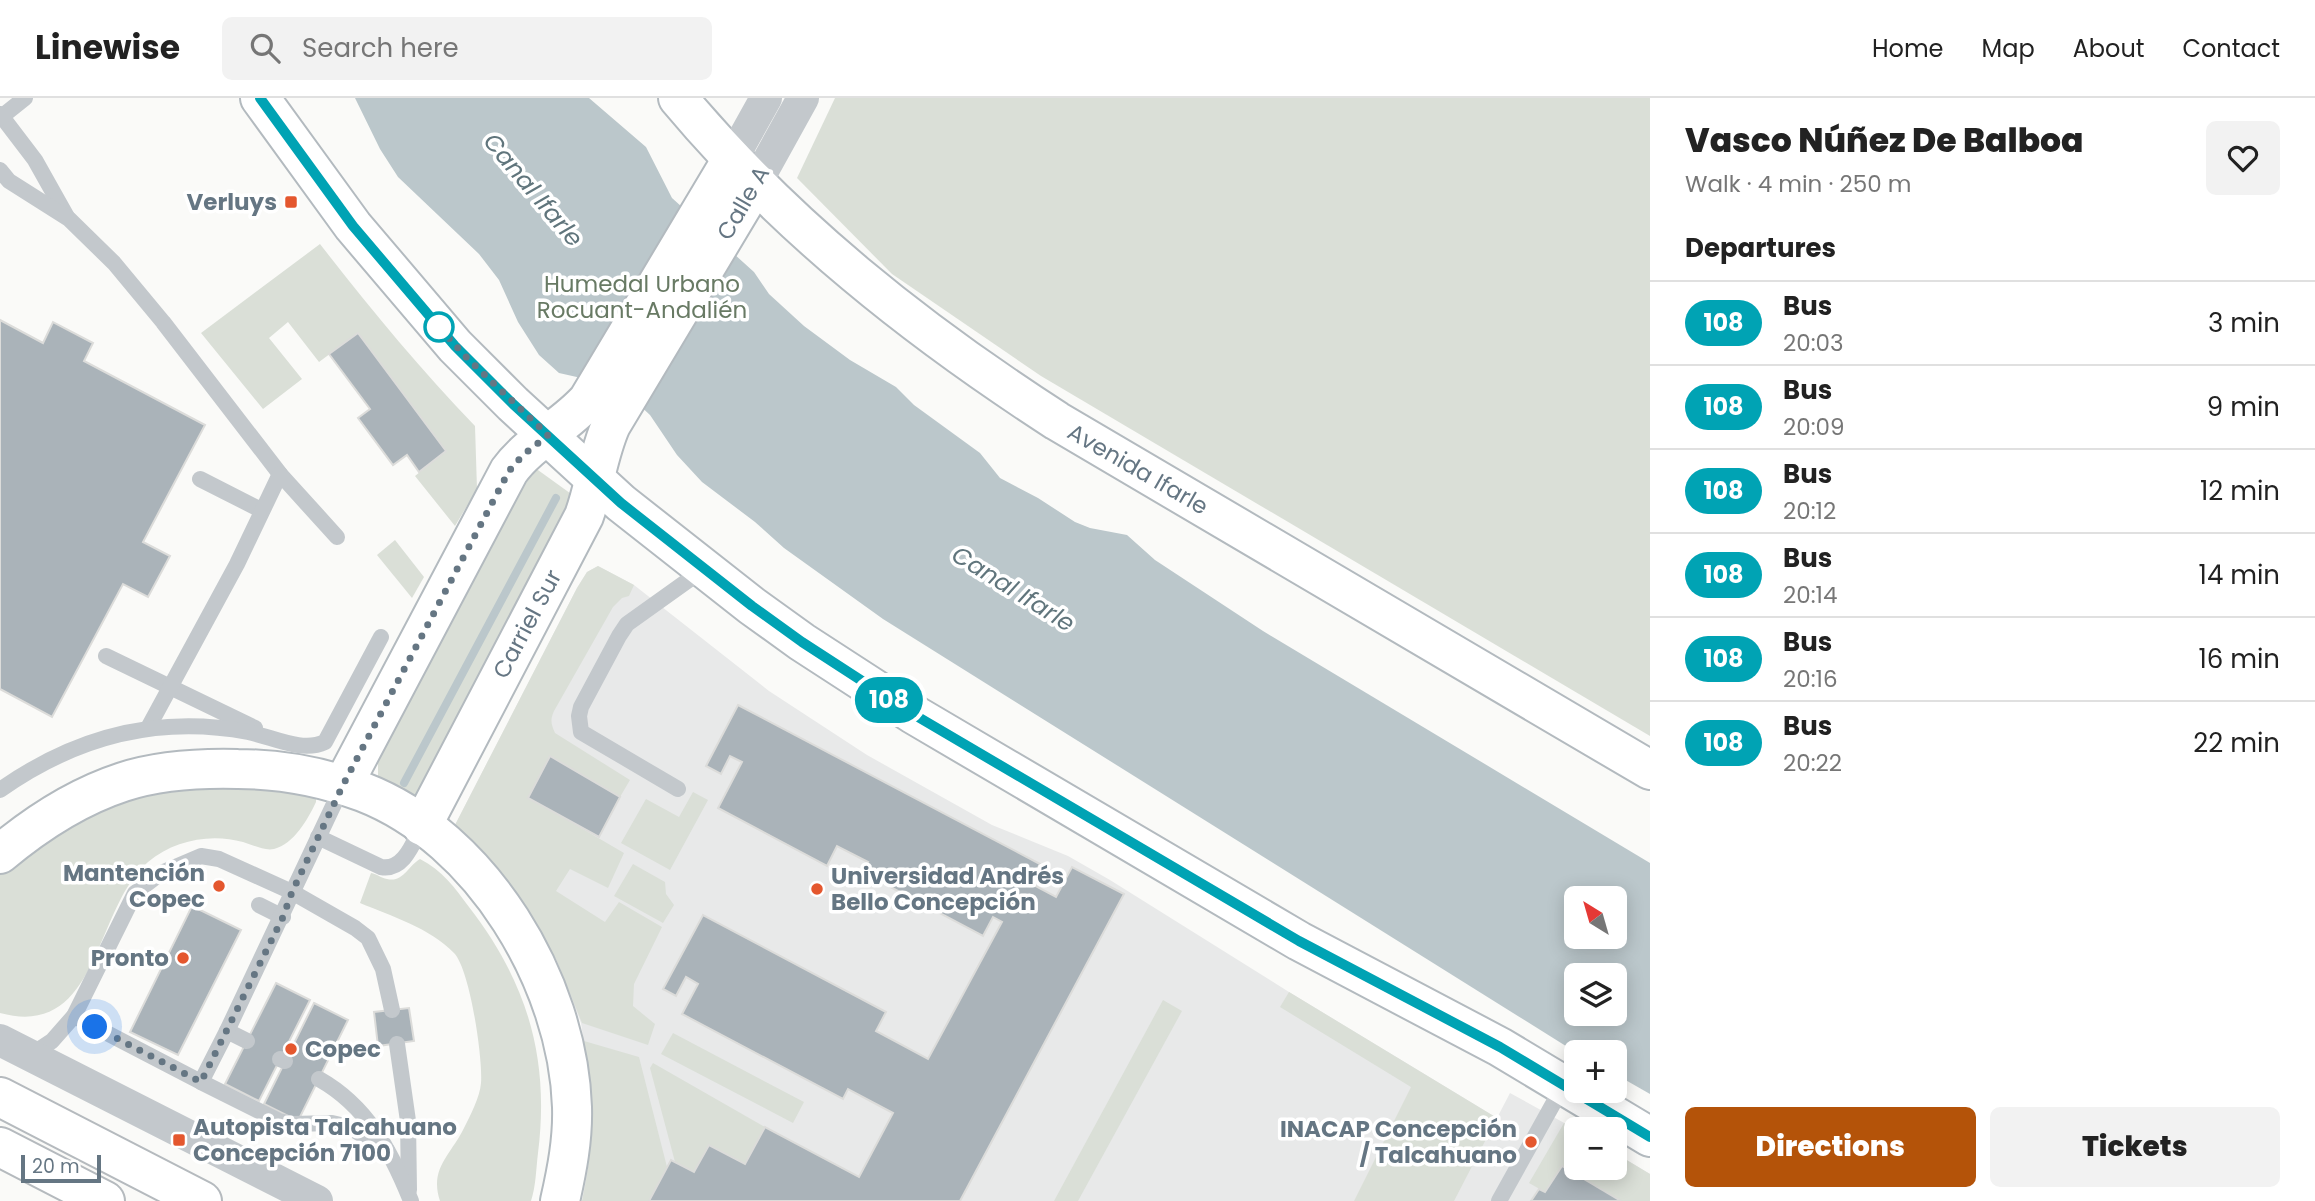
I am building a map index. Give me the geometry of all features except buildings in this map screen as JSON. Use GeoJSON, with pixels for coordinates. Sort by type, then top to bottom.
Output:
{"type":"FeatureCollection","features":[{"type":"Feature","properties":{"kind":"street"},"geometry":{"type":"LineString","coordinates":[[260,98],[353,226],[455,346],[621,503],[704,569],[802,642],[913,714],[1299,941],[1500,1047],[1650,1137]]}},
{"type":"Feature","properties":{"kind":"street","name":"Avenida Ifarle"},"geometry":{"type":"LineString","coordinates":[[678,98],[744,171],[802,229],[892,306],[1001,385],[1057,421],[1650,770]]}},
{"type":"Feature","properties":{"kind":"street","name":"Calle A"},"geometry":{"type":"LineString","coordinates":[[744,171],[766,98]]}},
{"type":"Feature","properties":{"kind":"street","name":"Calle A"},"geometry":{"type":"LineString","coordinates":[[605,404],[744,171],[803,98]]}},
{"type":"Feature","properties":{"kind":"street"},"geometry":{"type":"LineString","coordinates":[[343,785],[509,471],[522,456],[573,417],[605,404]]}},
{"type":"Feature","properties":{"kind":"street","name":"Carriel Sur"},"geometry":{"type":"LineString","coordinates":[[422,826],[584,516],[596,480],[603,443],[605,404]]}},
{"type":"Feature","properties":{"kind":"street"},"geometry":{"type":"LineString","coordinates":[[0,854],[20,837],[75,802],[124,782],[183,770],[250,769],[292,774],[343,785],[383,801],[422,826],[469,867],[497,900],[526,945],[552,1004],[569,1071],[572,1107],[567,1169],[560,1201]]}},
{"type":"Feature","properties":{"kind":"street"},"geometry":{"type":"LineString","coordinates":[[0,1040],[317,1201]]}},
{"type":"Feature","properties":{"kind":"street"},"geometry":{"type":"LineString","coordinates":[[0,1097],[202,1201]]}},
{"type":"Feature","properties":{"kind":"street"},"geometry":{"type":"LineString","coordinates":[[0,1147],[105,1201]]}},
{"type":"Feature","properties":{"kind":"lane"},"geometry":{"type":"LineString","coordinates":[[25,98],[1,116],[35,160],[69,219]]}},
{"type":"Feature","properties":{"kind":"lane"},"geometry":{"type":"LineString","coordinates":[[0,170],[9,181],[69,219],[114,263],[280,474],[337,537]]}},
{"type":"Feature","properties":{"kind":"lane"},"geometry":{"type":"LineString","coordinates":[[148,728],[237,564],[280,474]]}},
{"type":"Feature","properties":{"kind":"lane"},"geometry":{"type":"LineString","coordinates":[[200,479],[261,510]]}},
{"type":"Feature","properties":{"kind":"lane"},"geometry":{"type":"LineString","coordinates":[[678,789],[581,732],[579,716],[627,624],[704,569]]}},
{"type":"Feature","properties":{"kind":"lane"},"geometry":{"type":"LineString","coordinates":[[1,787],[62,754],[91,742],[148,728],[211,726],[250,732],[313,748],[326,742],[381,637]]}},
{"type":"Feature","properties":{"kind":"lane"},"geometry":{"type":"LineString","coordinates":[[106,656],[280,740]]}},
{"type":"Feature","properties":{"kind":"lane"},"geometry":{"type":"LineString","coordinates":[[201,1082],[283,917],[292,892],[343,785]]}},
{"type":"Feature","properties":{"kind":"lane"},"geometry":{"type":"LineString","coordinates":[[318,837],[389,869],[404,858],[422,826]]}},
{"type":"Feature","properties":{"kind":"lane"},"geometry":{"type":"LineString","coordinates":[[31,1055],[52,1041],[74,1017],[130,901],[142,886],[161,873],[192,859],[209,857],[292,892],[368,937],[383,968],[392,1010]]}},
{"type":"Feature","properties":{"kind":"lane"},"geometry":{"type":"LineString","coordinates":[[258,905],[283,917]]}},
{"type":"Feature","properties":{"kind":"lane"},"geometry":{"type":"LineString","coordinates":[[74,1017],[279,1121],[293,1124],[332,1123],[349,1127],[387,1150]]}},
{"type":"Feature","properties":{"kind":"lane"},"geometry":{"type":"LineString","coordinates":[[227,1031],[247,1041]]}},
{"type":"Feature","properties":{"kind":"lane"},"geometry":{"type":"LineString","coordinates":[[397,1044],[408,1121],[410,1198]]}},
{"type":"Feature","properties":{"kind":"lane"},"geometry":{"type":"LineString","coordinates":[[319,1079],[349,1098],[365,1116],[387,1150],[410,1198]]}},
{"type":"Feature","properties":{"kind":"lane"},"geometry":{"type":"LineString","coordinates":[[1499,1201],[1563,1086]]}},
{"type":"Feature","properties":{"kind":"shaded area"},"geometry":{"type":"Polygon","coordinates":[[[835,98],[1650,98],[1650,736],[1041,376],[892,274],[797,178],[835,98]]]}},
{"type":"Feature","properties":{"kind":"shaded area"},"geometry":{"type":"Polygon","coordinates":[[[320,244],[395,337],[475,426],[477,489],[455,526],[415,476],[446,451],[358,333],[319,362],[288,322],[269,338],[302,379],[263,409],[201,333],[320,244]]]}},
{"type":"Feature","properties":{"kind":"shaded area"},"geometry":{"type":"Polygon","coordinates":[[[531,465],[574,496],[419,793],[407,799],[378,780],[378,761],[531,465]]]}},
{"type":"Feature","properties":{"kind":"shaded area"},"geometry":{"type":"Polygon","coordinates":[[[395,540],[424,577],[412,598],[377,555],[395,540]]]}},
{"type":"Feature","properties":{"kind":"shaded area","name":"Universidad Andrés Bello Concepción"},"geometry":{"type":"Polygon","coordinates":[[[598,566],[634,585],[769,691],[867,755],[992,825],[1068,856],[1110,880],[1497,1118],[1510,1093],[1564,1123],[1564,1180],[1627,1180],[1627,1160],[1650,1174],[1650,1201],[582,1201],[590,1155],[593,1108],[581,1023],[556,959],[517,898],[455,825],[587,572],[598,566]]]}},
{"type":"Feature","properties":{"kind":"shaded area"},"geometry":{"type":"Polygon","coordinates":[[[598,566],[634,585],[629,596],[622,598],[613,607],[554,711],[552,722],[555,733],[630,780],[620,797],[550,757],[528,797],[624,853],[608,888],[570,869],[556,891],[605,922],[619,902],[662,927],[634,984],[633,1006],[655,1024],[648,1045],[582,1023],[556,959],[517,898],[459,834],[455,825],[577,588],[587,572],[598,566]]]}},
{"type":"Feature","properties":{"kind":"shaded area"},"geometry":{"type":"Polygon","coordinates":[[[226,781],[311,794],[316,798],[316,802],[294,836],[274,849],[218,838],[193,840],[158,854],[130,883],[91,965],[76,989],[58,1007],[33,1016],[0,1013],[0,872],[32,844],[131,795],[226,781]]]}},
{"type":"Feature","properties":{"kind":"shaded area"},"geometry":{"type":"Polygon","coordinates":[[[693,792],[708,800],[670,870],[621,843],[646,799],[679,817],[693,792]]]}},
{"type":"Feature","properties":{"kind":"shaded area"},"geometry":{"type":"Polygon","coordinates":[[[420,859],[448,880],[489,935],[506,964],[530,1023],[537,1053],[541,1118],[531,1201],[440,1201],[437,1189],[439,1171],[469,1118],[481,1083],[478,1036],[470,995],[460,962],[444,944],[410,924],[360,903],[371,873],[387,879],[397,879],[420,859]]]}},
{"type":"Feature","properties":{"kind":"shaded area"},"geometry":{"type":"Polygon","coordinates":[[[633,864],[665,882],[666,894],[674,905],[663,923],[614,896],[633,864]]]}},
{"type":"Feature","properties":{"kind":"shaded area"},"geometry":{"type":"Polygon","coordinates":[[[1289,992],[1497,1118],[1454,1201],[1354,1201],[1411,1087],[1280,1007],[1289,992]]]}},
{"type":"Feature","properties":{"kind":"shaded area"},"geometry":{"type":"Polygon","coordinates":[[[1163,1000],[1182,1011],[1078,1201],[1054,1201],[1163,1000]]]}},
{"type":"Feature","properties":{"kind":"shaded area"},"geometry":{"type":"Polygon","coordinates":[[[673,1033],[804,1102],[793,1123],[661,1054],[673,1033]]]}},
{"type":"Feature","properties":{"kind":"shaded area"},"geometry":{"type":"Polygon","coordinates":[[[584,1041],[639,1057],[667,1167],[649,1201],[582,1201],[591,1140],[584,1041]]]}},
{"type":"Feature","properties":{"kind":"shaded area"},"geometry":{"type":"Polygon","coordinates":[[[653,1063],[765,1127],[745,1164],[709,1145],[694,1172],[675,1162],[650,1068],[653,1063]]]}},
{"type":"Feature","properties":{"kind":"shaded area"},"geometry":{"type":"Polygon","coordinates":[[[1564,1123],[1564,1168],[1562,1167],[1545,1192],[1529,1183],[1564,1123]]]}},
{"type":"Feature","properties":{"kind":"shaded area"},"geometry":{"type":"Polygon","coordinates":[[[1627,1160],[1650,1174],[1650,1201],[1621,1201],[1585,1180],[1627,1180],[1627,1160]]]}},
{"type":"Feature","properties":{"kind":"water","name":"Humedal Urbano Rocuant-Andalién"},"geometry":{"type":"Polygon","coordinates":[[[355,98],[589,98],[646,147],[672,198],[754,272],[769,294],[804,326],[850,360],[896,387],[914,405],[980,453],[1000,478],[1075,522],[1090,528],[1127,535],[1155,560],[1263,631],[1650,863],[1650,1094],[1627,1081],[1627,1040],[1564,1040],[1564,1045],[883,619],[784,548],[702,482],[677,455],[650,415],[636,402],[599,382],[559,373],[539,355],[518,322],[499,280],[479,254],[398,177],[380,149],[355,98]]]}},
{"type":"Feature","properties":{"kind":"waterway"},"geometry":{"type":"LineString","coordinates":[[404,783],[556,498]]}},
{"type":"Feature","properties":{"kind":"bus line","name":"108"},"geometry":{"type":"LineString","coordinates":[[260,98],[353,226],[455,346],[513,404],[621,503],[752,606],[868,687],[913,714],[1299,941],[1500,1047],[1650,1137]]}},
{"type":"Feature","properties":{"kind":"place","name":"Verluys"},"geometry":{"type":"Point","coordinates":[291,202]}},
{"type":"Feature","properties":{"kind":"place","name":"Mantención Copec"},"geometry":{"type":"Point","coordinates":[219,886]}},
{"type":"Feature","properties":{"kind":"place","name":"Universidad Andrés Bello Concepción"},"geometry":{"type":"Point","coordinates":[817,889]}},
{"type":"Feature","properties":{"kind":"place","name":"Pronto"},"geometry":{"type":"Point","coordinates":[183,958]}},
{"type":"Feature","properties":{"kind":"place","name":"Copec"},"geometry":{"type":"Point","coordinates":[291,1049]}},
{"type":"Feature","properties":{"kind":"place","name":"Autopista Talcahuano Concepción 7100"},"geometry":{"type":"Point","coordinates":[179,1140]}},
{"type":"Feature","properties":{"kind":"place","name":"INACAP Concepción / Talcahuano"},"geometry":{"type":"Point","coordinates":[1531,1142]}},
{"type":"Feature","properties":{"kind":"route"},"geometry":{"type":"LineString","coordinates":[[95,1027],[201,1082],[283,917],[331,809],[509,471],[517,460],[548,435],[513,404],[439,327]]}},
{"type":"Feature","properties":{"kind":"water label","name":"Canal Ifarle"},"geometry":{"type":"Point","coordinates":[533,190]}},
{"type":"Feature","properties":{"kind":"water label","name":"Canal Ifarle"},"geometry":{"type":"Point","coordinates":[1013,589]}}]}
